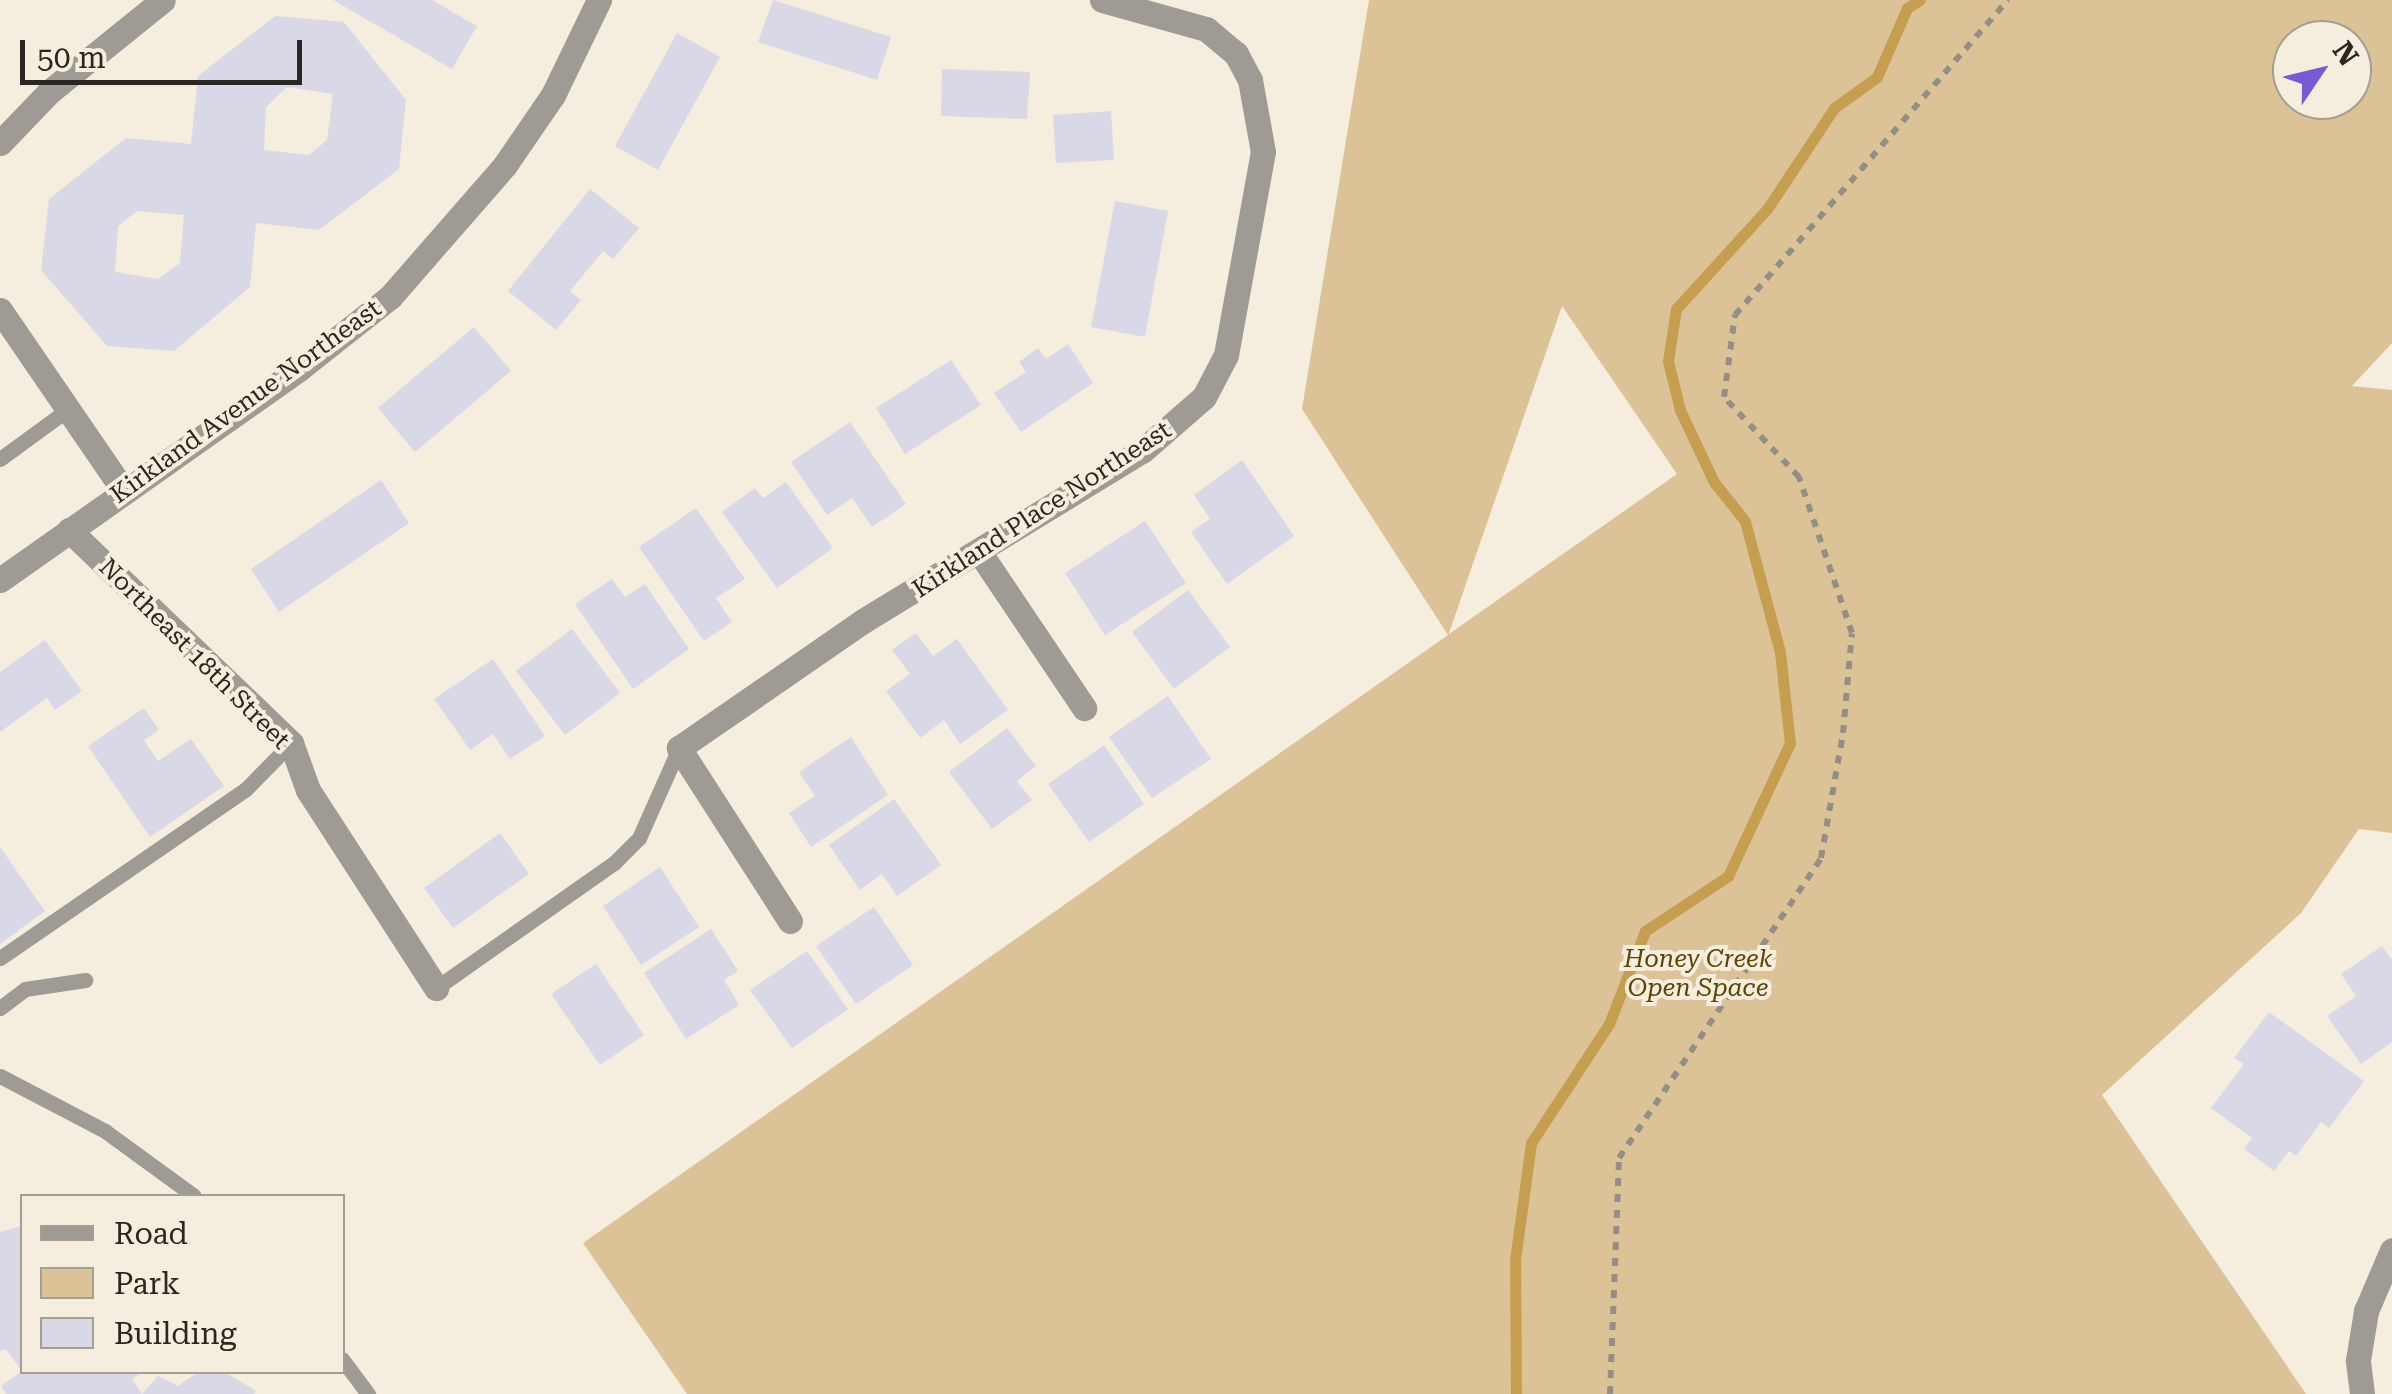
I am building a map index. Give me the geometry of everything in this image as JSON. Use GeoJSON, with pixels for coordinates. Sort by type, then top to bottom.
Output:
{"type":"FeatureCollection","features":[{"type":"Feature","properties":{"kind":"street"},"geometry":{"type":"LineString","coordinates":[[0,144],[48,92],[163,0]]}},
{"type":"Feature","properties":{"kind":"street","name":"Kirkland Avenue Northeast"},"geometry":{"type":"LineString","coordinates":[[0,580],[299,370],[390,297],[444,242],[553,95],[599,0]]}},
{"type":"Feature","properties":{"kind":"street","name":"Kirkland Place Northeast"},"geometry":{"type":"LineString","coordinates":[[679,748],[862,621],[980,553],[1180,422],[1204,398],[1226,355],[1263,152],[1250,80],[1236,54],[1206,29],[1102,0]]}},
{"type":"Feature","properties":{"kind":"street"},"geometry":{"type":"LineString","coordinates":[[0,310],[124,491]]}},
{"type":"Feature","properties":{"kind":"street","name":"Northeast 18th Street"},"geometry":{"type":"LineString","coordinates":[[69,530],[291,743],[308,790],[436,988]]}},
{"type":"Feature","properties":{"kind":"street"},"geometry":{"type":"LineString","coordinates":[[980,553],[1084,708]]}},
{"type":"Feature","properties":{"kind":"street"},"geometry":{"type":"LineString","coordinates":[[679,748],[790,922]]}},
{"type":"Feature","properties":{"kind":"street"},"geometry":{"type":"LineString","coordinates":[[2362,1394],[2358,1360],[2366,1311],[2392,1250]]}},
{"type":"Feature","properties":{"kind":"lane"},"geometry":{"type":"LineString","coordinates":[[0,458],[67,410]]}},
{"type":"Feature","properties":{"kind":"lane"},"geometry":{"type":"LineString","coordinates":[[0,958],[246,788],[291,743]]}},
{"type":"Feature","properties":{"kind":"lane"},"geometry":{"type":"LineString","coordinates":[[436,988],[614,863],[639,838],[679,748]]}},
{"type":"Feature","properties":{"kind":"lane"},"geometry":{"type":"LineString","coordinates":[[0,1008],[25,988],[85,980]]}},
{"type":"Feature","properties":{"kind":"lane"},"geometry":{"type":"LineString","coordinates":[[0,1076],[105,1131],[191,1194]]}},
{"type":"Feature","properties":{"kind":"lane"},"geometry":{"type":"LineString","coordinates":[[345,1363],[368,1394]]}},
{"type":"Feature","properties":{"kind":"path"},"geometry":{"type":"LineString","coordinates":[[1610,1394],[1619,1158],[1821,858],[1843,733],[1852,633],[1799,478],[1724,397],[1735,314],[2008,0]]}},
{"type":"Feature","properties":{"kind":"green space","name":"Honey Creek Open Space"},"geometry":{"type":"Polygon","coordinates":[[[1369,0],[2392,0],[2392,343],[2352,386],[2392,390],[2392,833],[2359,829],[2301,913],[2102,1095],[2306,1394],[687,1394],[583,1243],[1448,635],[1302,409],[1369,0]],[[1562,306],[1449,634],[1677,474],[1562,306]]]}},
{"type":"Feature","properties":{"kind":"building"},"geometry":{"type":"Polygon","coordinates":[[[333,0],[432,0],[477,26],[452,69],[333,0]]]}},
{"type":"Feature","properties":{"kind":"building"},"geometry":{"type":"Polygon","coordinates":[[[773,0],[891,37],[877,80],[758,42],[773,0]]]}},
{"type":"Feature","properties":{"kind":"building"},"geometry":{"type":"Polygon","coordinates":[[[275,16],[344,22],[406,100],[399,169],[319,230],[256,223],[250,287],[174,351],[107,346],[41,270],[49,199],[126,138],[191,144],[198,76],[275,16]],[[287,87],[266,107],[264,150],[309,155],[327,140],[333,94],[287,87]],[[137,211],[118,226],[115,272],[158,279],[180,263],[184,215],[137,211]]]}},
{"type":"Feature","properties":{"kind":"building"},"geometry":{"type":"Polygon","coordinates":[[[677,33],[720,57],[658,170],[615,146],[677,33]]]}},
{"type":"Feature","properties":{"kind":"building"},"geometry":{"type":"Polygon","coordinates":[[[942,69],[1030,72],[1027,119],[941,116],[942,69]]]}},
{"type":"Feature","properties":{"kind":"building"},"geometry":{"type":"Polygon","coordinates":[[[1111,111],[1114,160],[1056,163],[1053,115],[1111,111]]]}},
{"type":"Feature","properties":{"kind":"building"},"geometry":{"type":"Polygon","coordinates":[[[590,189],[639,228],[613,259],[603,251],[570,291],[581,300],[556,330],[508,291],[590,189]]]}},
{"type":"Feature","properties":{"kind":"building"},"geometry":{"type":"Polygon","coordinates":[[[1115,201],[1168,211],[1145,337],[1091,327],[1115,201]]]}},
{"type":"Feature","properties":{"kind":"building"},"geometry":{"type":"Polygon","coordinates":[[[474,327],[511,371],[415,452],[378,408],[474,327]]]}},
{"type":"Feature","properties":{"kind":"building"},"geometry":{"type":"Polygon","coordinates":[[[1068,344],[1093,383],[1021,432],[994,393],[1026,372],[1019,362],[1038,348],[1046,359],[1068,344]]]}},
{"type":"Feature","properties":{"kind":"building"},"geometry":{"type":"Polygon","coordinates":[[[951,360],[981,405],[905,454],[876,408],[951,360]]]}},
{"type":"Feature","properties":{"kind":"building"},"geometry":{"type":"Polygon","coordinates":[[[850,422],[906,504],[872,527],[852,498],[827,515],[791,462],[850,422]]]}},
{"type":"Feature","properties":{"kind":"building"},"geometry":{"type":"Polygon","coordinates":[[[1242,460],[1294,536],[1227,584],[1191,532],[1210,519],[1194,495],[1242,460]]]}},
{"type":"Feature","properties":{"kind":"building"},"geometry":{"type":"Polygon","coordinates":[[[381,480],[409,523],[279,612],[251,569],[381,480]]]}},
{"type":"Feature","properties":{"kind":"building"},"geometry":{"type":"Polygon","coordinates":[[[786,482],[833,548],[777,588],[722,512],[755,488],[763,498],[786,482]]]}},
{"type":"Feature","properties":{"kind":"building"},"geometry":{"type":"Polygon","coordinates":[[[696,508],[745,579],[716,598],[732,622],[704,641],[639,547],[696,508]]]}},
{"type":"Feature","properties":{"kind":"building"},"geometry":{"type":"Polygon","coordinates":[[[1145,521],[1186,583],[1105,635],[1065,573],[1145,521]]]}},
{"type":"Feature","properties":{"kind":"building"},"geometry":{"type":"Polygon","coordinates":[[[612,579],[625,597],[645,584],[689,649],[633,689],[575,604],[612,579]]]}},
{"type":"Feature","properties":{"kind":"building"},"geometry":{"type":"Polygon","coordinates":[[[1188,590],[1230,647],[1174,689],[1132,632],[1188,590]]]}},
{"type":"Feature","properties":{"kind":"building"},"geometry":{"type":"Polygon","coordinates":[[[572,629],[620,693],[565,735],[516,671],[572,629]]]}},
{"type":"Feature","properties":{"kind":"building"},"geometry":{"type":"Polygon","coordinates":[[[916,633],[933,656],[957,639],[1008,710],[960,744],[944,720],[920,738],[886,691],[910,674],[892,650],[916,633]]]}},
{"type":"Feature","properties":{"kind":"building"},"geometry":{"type":"Polygon","coordinates":[[[45,640],[82,691],[55,710],[47,698],[0,732],[0,672],[45,640]]]}},
{"type":"Feature","properties":{"kind":"building"},"geometry":{"type":"Polygon","coordinates":[[[493,659],[545,736],[510,759],[493,734],[470,750],[434,699],[493,659]]]}},
{"type":"Feature","properties":{"kind":"building"},"geometry":{"type":"Polygon","coordinates":[[[1168,696],[1211,759],[1152,798],[1109,737],[1168,696]]]}},
{"type":"Feature","properties":{"kind":"building"},"geometry":{"type":"Polygon","coordinates":[[[144,708],[159,730],[144,740],[158,761],[191,739],[224,786],[150,837],[88,746],[144,708]]]}},
{"type":"Feature","properties":{"kind":"building"},"geometry":{"type":"Polygon","coordinates":[[[1007,728],[1036,766],[1017,781],[1032,800],[992,829],[949,772],[1007,728]]]}},
{"type":"Feature","properties":{"kind":"building"},"geometry":{"type":"Polygon","coordinates":[[[851,737],[888,795],[811,847],[789,813],[815,796],[799,772],[851,737]]]}},
{"type":"Feature","properties":{"kind":"building"},"geometry":{"type":"Polygon","coordinates":[[[1104,745],[1144,804],[1089,842],[1048,784],[1104,745]]]}},
{"type":"Feature","properties":{"kind":"building"},"geometry":{"type":"Polygon","coordinates":[[[894,799],[941,865],[897,896],[882,874],[860,890],[829,845],[894,799]]]}},
{"type":"Feature","properties":{"kind":"building"},"geometry":{"type":"Polygon","coordinates":[[[500,833],[529,874],[453,928],[424,888],[500,833]]]}},
{"type":"Feature","properties":{"kind":"building"},"geometry":{"type":"Polygon","coordinates":[[[0,847],[45,911],[0,944],[0,847]]]}},
{"type":"Feature","properties":{"kind":"building"},"geometry":{"type":"Polygon","coordinates":[[[660,867],[699,927],[641,965],[603,906],[660,867]]]}},
{"type":"Feature","properties":{"kind":"building"},"geometry":{"type":"Polygon","coordinates":[[[874,907],[913,965],[856,1004],[816,946],[874,907]]]}},
{"type":"Feature","properties":{"kind":"building"},"geometry":{"type":"Polygon","coordinates":[[[711,929],[738,971],[724,980],[739,1005],[686,1039],[644,973],[711,929]]]}},
{"type":"Feature","properties":{"kind":"building"},"geometry":{"type":"Polygon","coordinates":[[[2382,946],[2392,960],[2392,1042],[2361,1064],[2327,1016],[2356,996],[2341,974],[2382,946]]]}},
{"type":"Feature","properties":{"kind":"building"},"geometry":{"type":"Polygon","coordinates":[[[807,951],[848,1009],[792,1048],[750,990],[807,951]]]}},
{"type":"Feature","properties":{"kind":"building"},"geometry":{"type":"Polygon","coordinates":[[[596,964],[644,1035],[600,1065],[551,994],[596,964]]]}},
{"type":"Feature","properties":{"kind":"building"},"geometry":{"type":"Polygon","coordinates":[[[2269,1012],[2364,1081],[2329,1128],[2321,1122],[2296,1156],[2289,1151],[2274,1171],[2244,1149],[2252,1138],[2211,1108],[2244,1064],[2234,1058],[2269,1012]]]}},
{"type":"Feature","properties":{"kind":"building"},"geometry":{"type":"Polygon","coordinates":[[[20,1227],[20,1368],[6,1349],[0,1351],[0,1232],[20,1227]]]}},
{"type":"Feature","properties":{"kind":"building"},"geometry":{"type":"Polygon","coordinates":[[[20,1373],[139,1374],[132,1379],[142,1394],[6,1394],[1,1386],[20,1373]]]}},
{"type":"Feature","properties":{"kind":"building"},"geometry":{"type":"Polygon","coordinates":[[[195,1374],[228,1374],[256,1391],[142,1394],[158,1376],[178,1386],[195,1374]]]}},
{"type":"Feature","properties":{"kind":"waterway"},"geometry":{"type":"LineString","coordinates":[[1516,1394],[1515,1260],[1531,1143],[1609,1024],[1645,931],[1728,876],[1790,743],[1780,652],[1745,521],[1714,482],[1680,410],[1668,361],[1676,309],[1767,209],[1834,108],[1877,77],[1907,8],[1920,0]]}}]}
